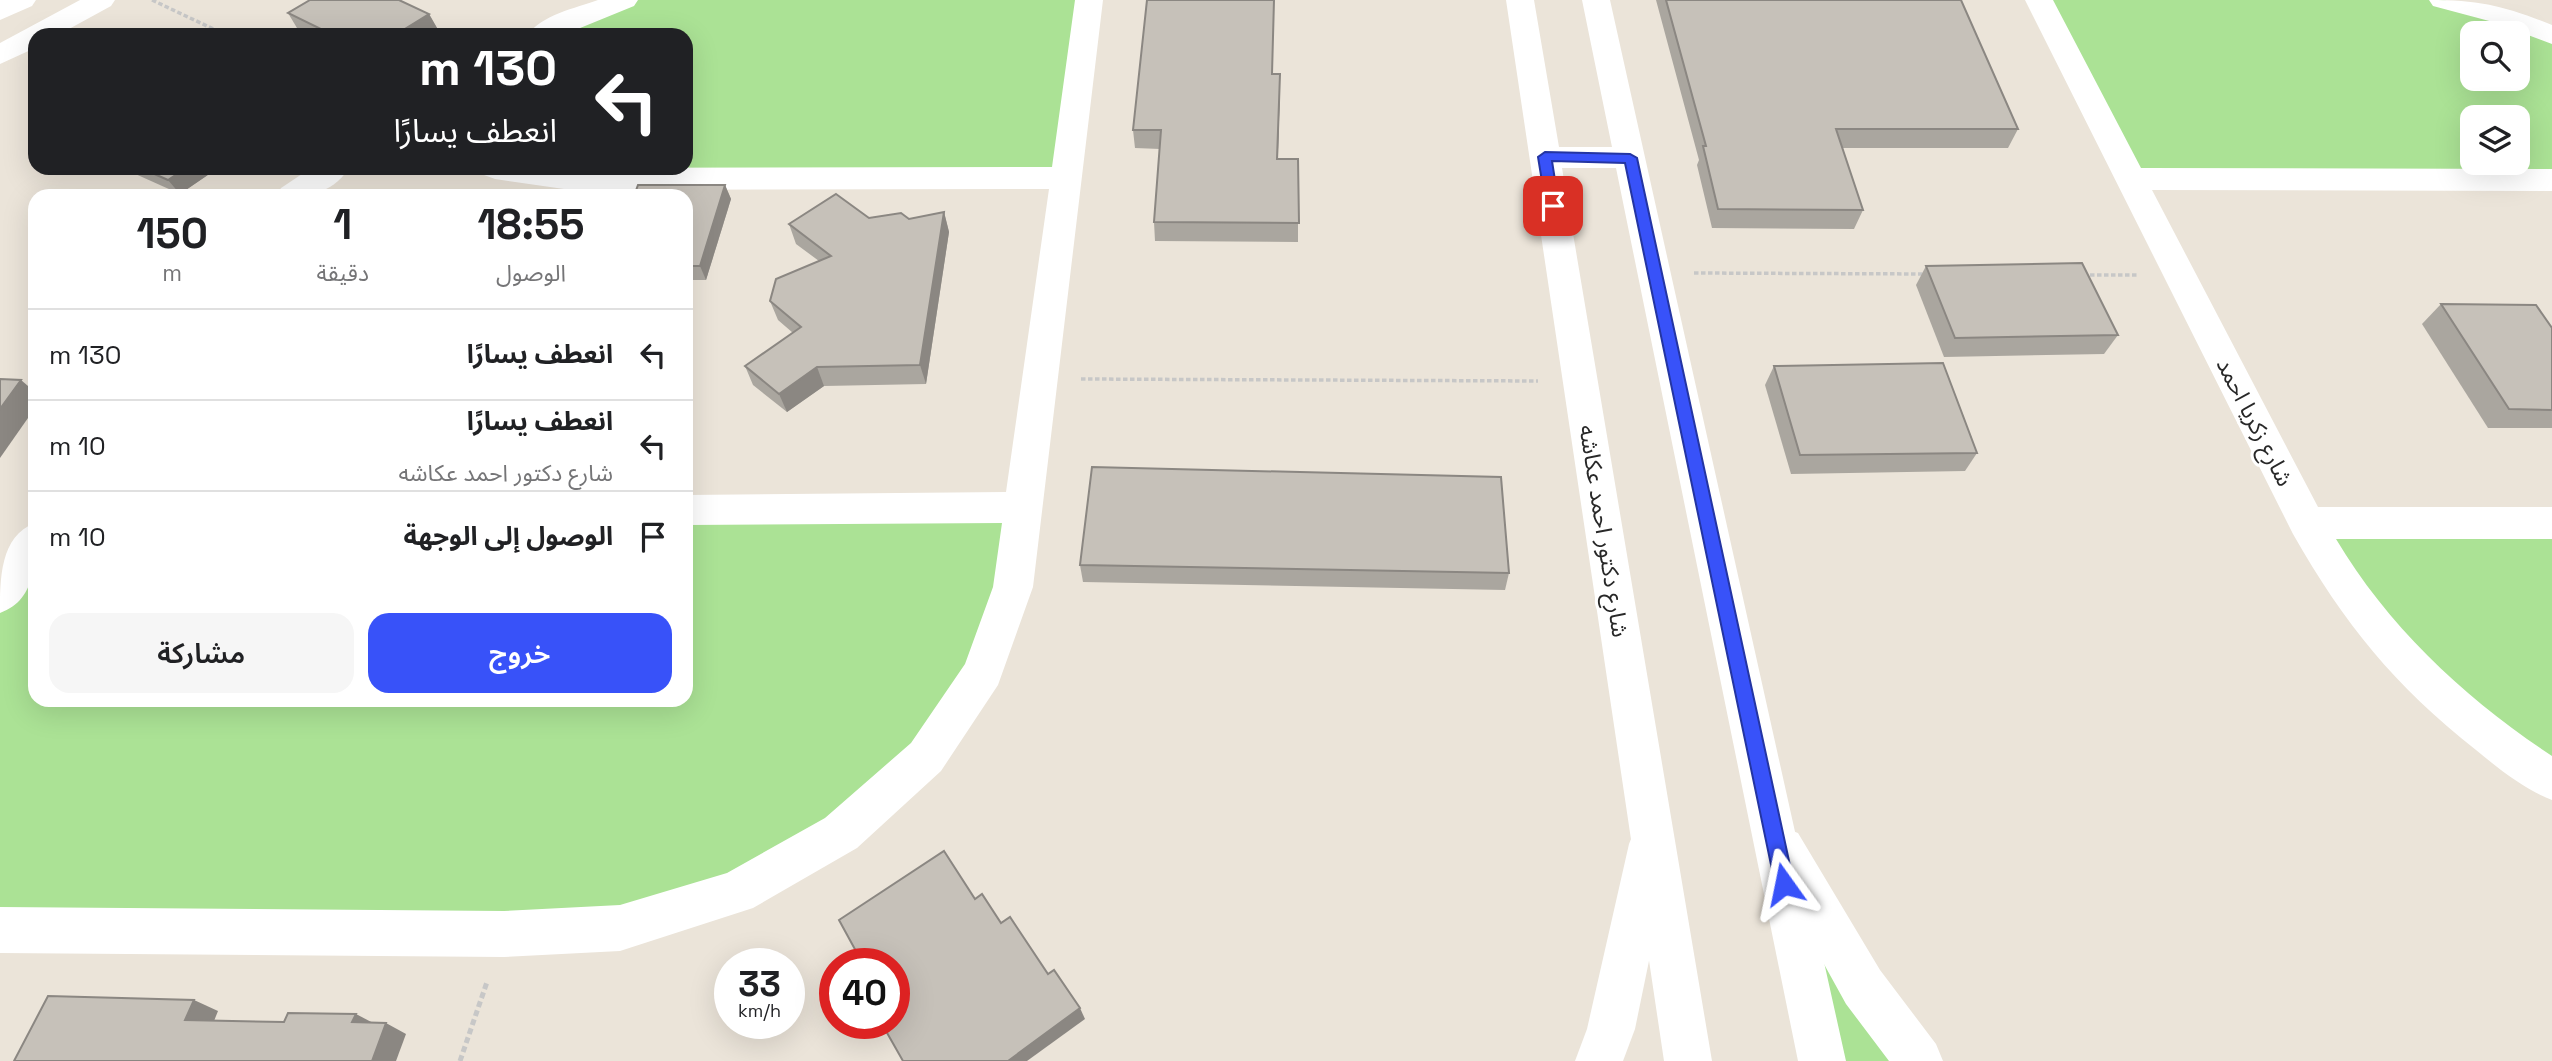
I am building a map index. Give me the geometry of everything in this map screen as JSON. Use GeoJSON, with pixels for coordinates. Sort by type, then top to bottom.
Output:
{"type":"FeatureCollection","features":[{"type":"Feature","properties":{"kind":"street"},"geometry":{"type":"LineString","coordinates":[[0,11],[22,0]]}},
{"type":"Feature","properties":{"kind":"street"},"geometry":{"type":"LineString","coordinates":[[49,28],[101,0]]}},
{"type":"Feature","properties":{"kind":"street"},"geometry":{"type":"LineString","coordinates":[[554,28],[624,0]]}},
{"type":"Feature","properties":{"kind":"street"},"geometry":{"type":"LineString","coordinates":[[0,930],[504,934],[620,928],[737,892],[841,833],[926,757],[983,672],[1013,587],[1089,0]]}},
{"type":"Feature","properties":{"kind":"street","name":"شارع دكتور احمد عكاشه"},"geometry":{"type":"LineString","coordinates":[[1520,0],[1688,1061]]}},
{"type":"Feature","properties":{"kind":"street"},"geometry":{"type":"LineString","coordinates":[[1596,0],[1822,1061]]}},
{"type":"Feature","properties":{"kind":"street","name":"شارع زكريا احمد"},"geometry":{"type":"LineString","coordinates":[[2039,0],[2307,523],[2351,596],[2416,672],[2501,747],[2552,780]]}},
{"type":"Feature","properties":{"kind":"street"},"geometry":{"type":"LineString","coordinates":[[2443,0],[2503,16],[2552,35]]}},
{"type":"Feature","properties":{"kind":"street"},"geometry":{"type":"LineString","coordinates":[[0,55],[28,39]]}},
{"type":"Feature","properties":{"kind":"street"},"geometry":{"type":"LineString","coordinates":[[1545,157],[1630,158]]}},
{"type":"Feature","properties":{"kind":"street"},"geometry":{"type":"LineString","coordinates":[[302,189],[323,175]]}},
{"type":"Feature","properties":{"kind":"street"},"geometry":{"type":"LineString","coordinates":[[543,175],[571,179],[1066,178]]}},
{"type":"Feature","properties":{"kind":"street"},"geometry":{"type":"LineString","coordinates":[[2130,179],[2552,180]]}},
{"type":"Feature","properties":{"kind":"street"},"geometry":{"type":"LineString","coordinates":[[693,510],[1023,507]]}},
{"type":"Feature","properties":{"kind":"street"},"geometry":{"type":"LineString","coordinates":[[2307,523],[2552,523]]}},
{"type":"Feature","properties":{"kind":"street"},"geometry":{"type":"LineString","coordinates":[[0,596],[28,550]]}},
{"type":"Feature","properties":{"kind":"street"},"geometry":{"type":"LineString","coordinates":[[1774,833],[1863,987],[1919,1061]]}},
{"type":"Feature","properties":{"kind":"street"},"geometry":{"type":"LineString","coordinates":[[1599,1061],[1611,1029],[1653,835]]}},
{"type":"Feature","properties":{"kind":"path"},"geometry":{"type":"LineString","coordinates":[[152,0],[211,28]]}},
{"type":"Feature","properties":{"kind":"path"},"geometry":{"type":"LineString","coordinates":[[1654,272],[1931,274]]}},
{"type":"Feature","properties":{"kind":"path"},"geometry":{"type":"LineString","coordinates":[[2069,275],[2180,275]]}},
{"type":"Feature","properties":{"kind":"path"},"geometry":{"type":"LineString","coordinates":[[1039,379],[1580,381]]}},
{"type":"Feature","properties":{"kind":"path"},"geometry":{"type":"LineString","coordinates":[[460,1061],[504,934]]}},
{"type":"Feature","properties":{"kind":"green space"},"geometry":{"type":"Polygon","coordinates":[[[624,0],[1089,0],[1066,178],[693,168],[693,28],[558,28],[624,0]]]}},
{"type":"Feature","properties":{"kind":"green space"},"geometry":{"type":"Polygon","coordinates":[[[2039,0],[2443,0],[2503,16],[2516,21],[2460,21],[2460,91],[2530,91],[2530,26],[2552,35],[2552,180],[2130,179],[2039,0]]]}},
{"type":"Feature","properties":{"kind":"green space"},"geometry":{"type":"Polygon","coordinates":[[[1023,507],[983,672],[841,833],[620,928],[0,930],[0,596],[28,550],[28,707],[693,707],[693,510],[1023,507]]]}},
{"type":"Feature","properties":{"kind":"green space"},"geometry":{"type":"Polygon","coordinates":[[[2307,523],[2552,523],[2552,780],[2501,747],[2307,523]]]}},
{"type":"Feature","properties":{"kind":"green space"},"geometry":{"type":"Polygon","coordinates":[[[1774,833],[1919,1061],[1822,1061],[1774,833]]]}},
{"type":"Feature","properties":{"kind":"building"},"geometry":{"type":"Polygon","coordinates":[[[310,0],[399,0],[429,14],[406,28],[319,28],[288,13],[310,0]]]}},
{"type":"Feature","properties":{"kind":"building"},"geometry":{"type":"Polygon","coordinates":[[[1147,0],[1274,0],[1272,74],[1280,74],[1277,159],[1298,159],[1299,223],[1154,222],[1161,130],[1133,130],[1147,0]]]}},
{"type":"Feature","properties":{"kind":"building"},"geometry":{"type":"Polygon","coordinates":[[[1666,0],[1961,0],[2018,129],[1836,129],[1863,210],[1718,209],[1703,146],[1706,146],[1666,0]]]}},
{"type":"Feature","properties":{"kind":"building"},"geometry":{"type":"Polygon","coordinates":[[[157,175],[176,175],[168,180],[157,175]]]}},
{"type":"Feature","properties":{"kind":"building"},"geometry":{"type":"Polygon","coordinates":[[[638,185],[725,185],[700,266],[693,266],[693,189],[637,189],[638,185]]]}},
{"type":"Feature","properties":{"kind":"building"},"geometry":{"type":"Polygon","coordinates":[[[836,194],[869,218],[901,213],[909,219],[944,212],[920,365],[817,367],[779,394],[745,366],[801,327],[770,301],[776,279],[831,256],[789,224],[836,194]]]}},
{"type":"Feature","properties":{"kind":"building"},"geometry":{"type":"Polygon","coordinates":[[[2082,263],[2118,335],[1955,338],[1926,266],[2082,263]]]}},
{"type":"Feature","properties":{"kind":"building"},"geometry":{"type":"Polygon","coordinates":[[[2441,304],[2536,305],[2552,328],[2552,410],[2509,409],[2441,304]]]}},
{"type":"Feature","properties":{"kind":"building"},"geometry":{"type":"Polygon","coordinates":[[[1943,363],[1977,453],[1800,455],[1774,366],[1943,363]]]}},
{"type":"Feature","properties":{"kind":"building"},"geometry":{"type":"Polygon","coordinates":[[[0,379],[21,380],[0,409],[0,379]]]}},
{"type":"Feature","properties":{"kind":"building"},"geometry":{"type":"Polygon","coordinates":[[[1092,467],[1501,477],[1509,573],[1080,565],[1092,467]]]}},
{"type":"Feature","properties":{"kind":"building"},"geometry":{"type":"Polygon","coordinates":[[[944,851],[975,899],[982,894],[1001,923],[1010,917],[1048,974],[1054,970],[1080,1008],[1008,1061],[903,1061],[891,1039],[910,1039],[910,948],[854,948],[839,920],[944,851]]]}},
{"type":"Feature","properties":{"kind":"building"},"geometry":{"type":"Polygon","coordinates":[[[48,996],[194,1000],[185,1020],[284,1022],[288,1013],[356,1014],[352,1022],[386,1023],[372,1061],[14,1061],[48,996]]]}},
{"type":"Feature","properties":{"kind":"route"},"geometry":{"type":"LineString","coordinates":[[1553,206],[1545,157],[1630,158],[1784,884]]}}]}
